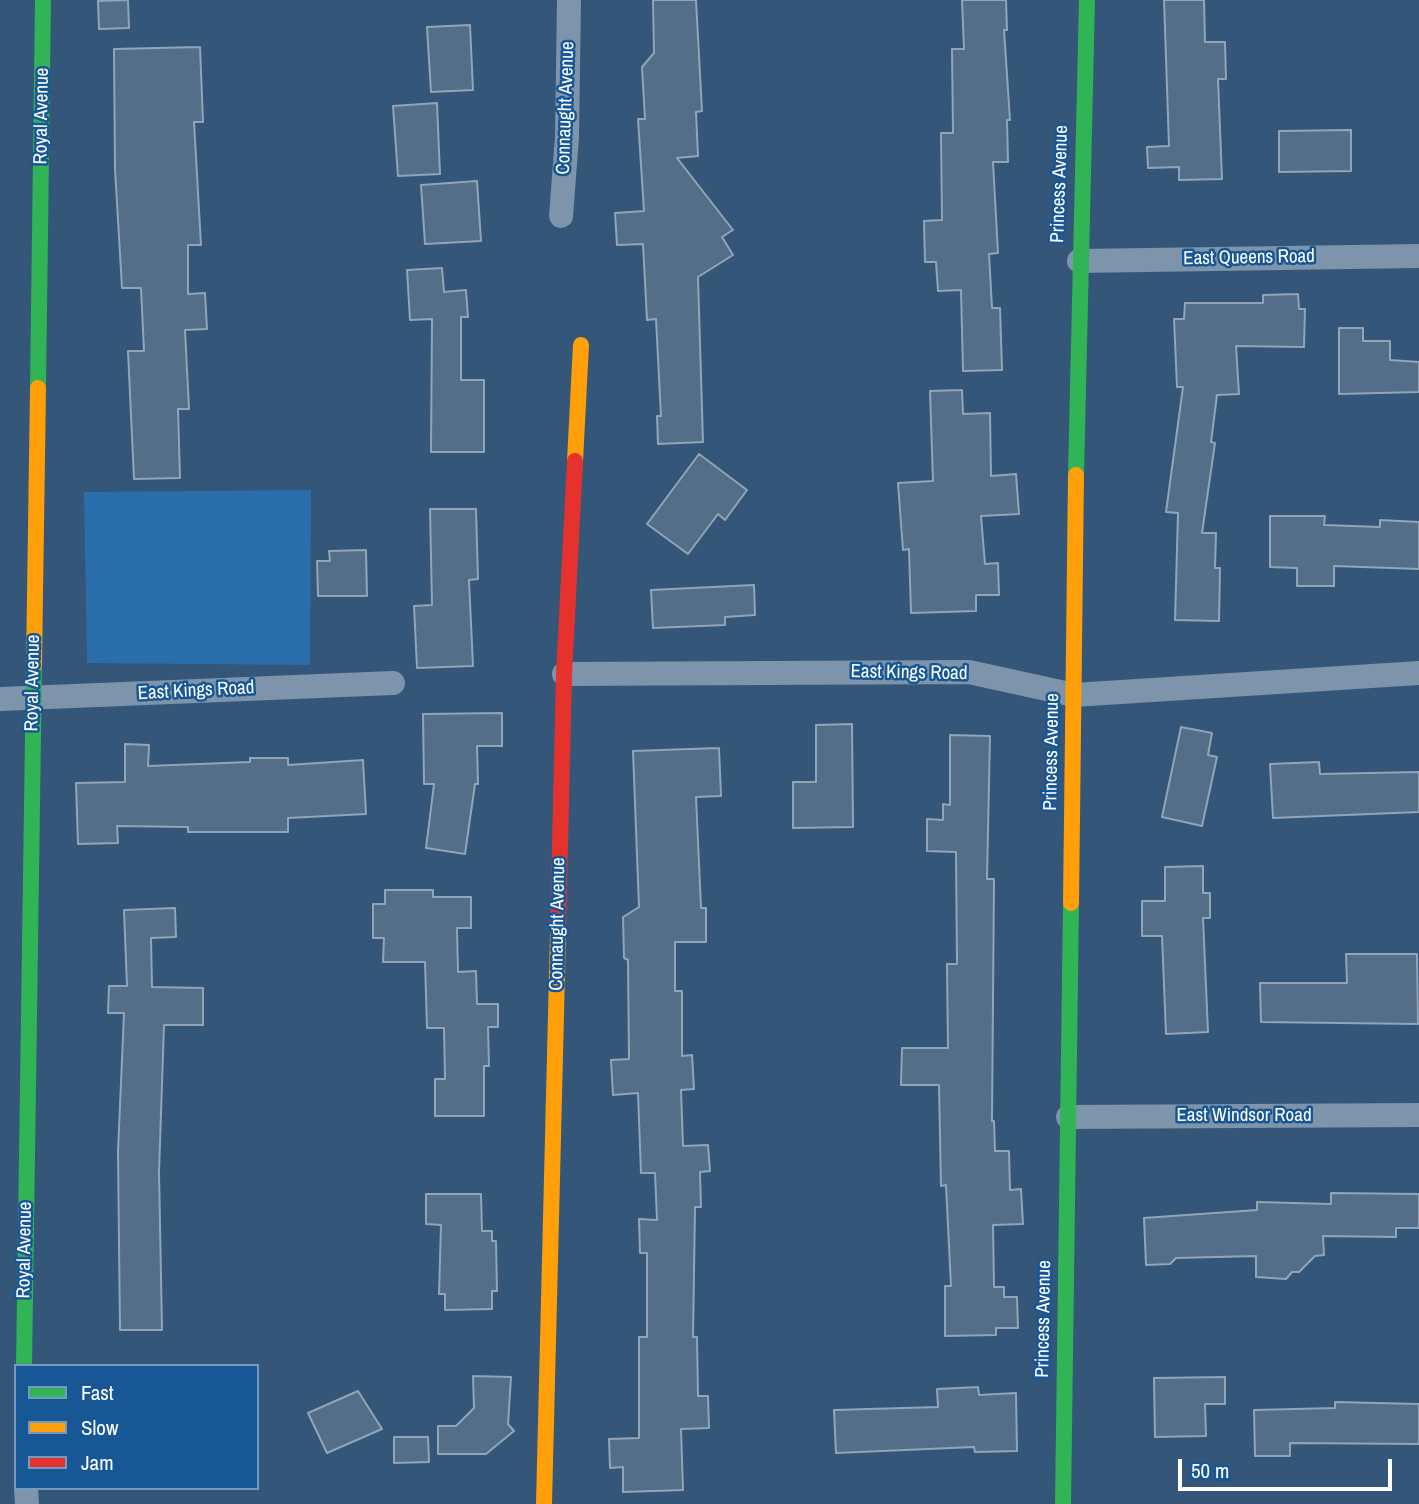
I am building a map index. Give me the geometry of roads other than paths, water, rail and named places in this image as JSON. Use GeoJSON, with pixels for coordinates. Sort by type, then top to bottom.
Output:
{"type":"FeatureCollection","features":[{"type":"Feature","properties":{"kind":"street","name":"Royal Avenue"},"geometry":{"type":"LineString","coordinates":[[24,1364],[43,0]]}},
{"type":"Feature","properties":{"kind":"street","name":"Connaught Avenue"},"geometry":{"type":"LineString","coordinates":[[561,216],[567,137],[569,0]]}},
{"type":"Feature","properties":{"kind":"street","name":"Princess Avenue"},"geometry":{"type":"LineString","coordinates":[[1063,1504],[1079,261],[1087,0]]}},
{"type":"Feature","properties":{"kind":"street","name":"East Queens Road"},"geometry":{"type":"LineString","coordinates":[[1079,261],[1419,256]]}},
{"type":"Feature","properties":{"kind":"street","name":"Connaught Avenue"},"geometry":{"type":"LineString","coordinates":[[544,1504],[564,674],[581,345]]}},
{"type":"Feature","properties":{"kind":"street","name":"East Kings Road"},"geometry":{"type":"LineString","coordinates":[[564,674],[969,672],[1074,695],[1419,673]]}},
{"type":"Feature","properties":{"kind":"street","name":"East Kings Road"},"geometry":{"type":"LineString","coordinates":[[0,699],[393,683]]}},
{"type":"Feature","properties":{"kind":"street","name":"East Windsor Road"},"geometry":{"type":"LineString","coordinates":[[1068,1117],[1419,1115]]}}]}
